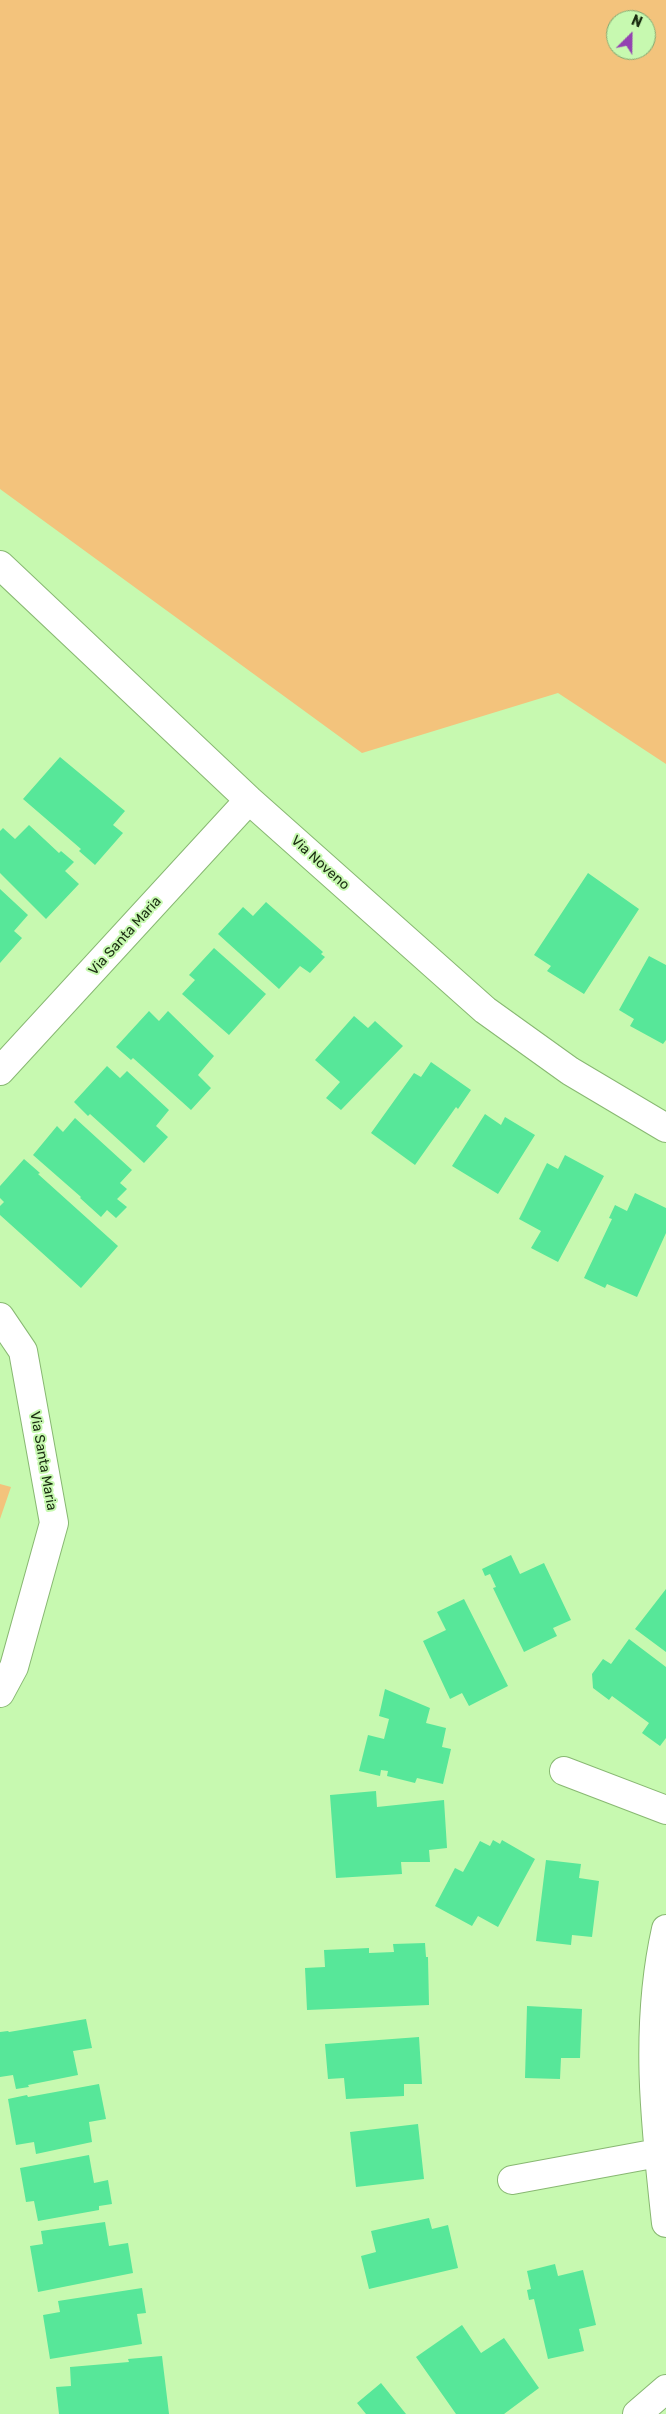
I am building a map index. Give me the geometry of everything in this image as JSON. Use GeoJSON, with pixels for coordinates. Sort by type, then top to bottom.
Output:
{"type":"FeatureCollection","features":[{"type":"Feature","properties":{"kind":"street","name":"Via Noveno"},"geometry":{"type":"LineString","coordinates":[[0,565],[249,800],[485,1010],[570,1071],[666,1128]]}},
{"type":"Feature","properties":{"kind":"street","name":"Via Santa Maria"},"geometry":{"type":"LineString","coordinates":[[0,1071],[249,800]]}},
{"type":"Feature","properties":{"kind":"street","name":"Via Santa Maria"},"geometry":{"type":"LineString","coordinates":[[0,1317],[23,1352],[54,1523],[14,1667],[0,1693]]}},
{"type":"Feature","properties":{"kind":"street"},"geometry":{"type":"LineString","coordinates":[[564,1771],[666,1810]]}},
{"type":"Feature","properties":{"kind":"street"},"geometry":{"type":"LineString","coordinates":[[666,1929],[659,1959],[652,2062],[658,2153],[666,2223]]}},
{"type":"Feature","properties":{"kind":"street"},"geometry":{"type":"LineString","coordinates":[[512,2180],[658,2153]]}},
{"type":"Feature","properties":{"kind":"street"},"geometry":{"type":"LineString","coordinates":[[637,2414],[666,2388]]}},
{"type":"Feature","properties":{"kind":"shaded area"},"geometry":{"type":"Polygon","coordinates":[[[0,0],[666,0],[666,764],[558,693],[362,753],[0,489],[0,0]]]}},
{"type":"Feature","properties":{"kind":"shaded area"},"geometry":{"type":"Polygon","coordinates":[[[0,1484],[11,1487],[0,1519],[0,1484]]]}},
{"type":"Feature","properties":{"kind":"building"},"geometry":{"type":"Polygon","coordinates":[[[60,757],[125,811],[113,825],[123,833],[95,865],[79,851],[81,849],[23,799],[60,757]]]}},
{"type":"Feature","properties":{"kind":"building"},"geometry":{"type":"Polygon","coordinates":[[[29,825],[59,853],[61,851],[74,862],[65,871],[79,884],[46,919],[0,873],[0,831],[3,828],[15,839],[29,825]]]}},
{"type":"Feature","properties":{"kind":"building"},"geometry":{"type":"Polygon","coordinates":[[[588,873],[639,909],[584,994],[547,971],[551,966],[534,955],[588,873]]]}},
{"type":"Feature","properties":{"kind":"building"},"geometry":{"type":"Polygon","coordinates":[[[0,889],[28,915],[14,931],[22,938],[0,963],[0,889]]]}},
{"type":"Feature","properties":{"kind":"building"},"geometry":{"type":"Polygon","coordinates":[[[266,902],[323,952],[321,954],[325,957],[310,973],[300,966],[279,989],[218,934],[243,907],[253,916],[266,902]]]}},
{"type":"Feature","properties":{"kind":"building"},"geometry":{"type":"Polygon","coordinates":[[[214,948],[266,994],[229,1035],[182,994],[195,980],[189,975],[214,948]]]}},
{"type":"Feature","properties":{"kind":"building"},"geometry":{"type":"Polygon","coordinates":[[[649,956],[666,965],[666,1040],[663,1044],[630,1026],[634,1019],[619,1010],[649,956]]]}},
{"type":"Feature","properties":{"kind":"building"},"geometry":{"type":"Polygon","coordinates":[[[149,1011],[159,1021],[168,1011],[214,1056],[198,1075],[211,1088],[191,1110],[133,1058],[131,1060],[116,1047],[149,1011]]]}},
{"type":"Feature","properties":{"kind":"building"},"geometry":{"type":"Polygon","coordinates":[[[354,1016],[368,1028],[375,1021],[403,1046],[341,1110],[326,1098],[340,1082],[315,1060],[354,1016]]]}},
{"type":"Feature","properties":{"kind":"building"},"geometry":{"type":"Polygon","coordinates":[[[431,1062],[471,1090],[458,1109],[456,1107],[415,1165],[371,1133],[414,1073],[421,1077],[431,1062]]]}},
{"type":"Feature","properties":{"kind":"building"},"geometry":{"type":"Polygon","coordinates":[[[107,1066],[120,1078],[127,1071],[169,1110],[156,1126],[168,1137],[144,1163],[74,1102],[107,1066]]]}},
{"type":"Feature","properties":{"kind":"building"},"geometry":{"type":"Polygon","coordinates":[[[485,1114],[501,1125],[505,1117],[535,1135],[498,1194],[452,1166],[485,1114]]]}},
{"type":"Feature","properties":{"kind":"building"},"geometry":{"type":"Polygon","coordinates":[[[75,1118],[132,1170],[120,1183],[127,1189],[117,1199],[127,1207],[116,1218],[107,1210],[101,1217],[33,1155],[57,1126],[63,1132],[75,1118]]]}},
{"type":"Feature","properties":{"kind":"building"},"geometry":{"type":"Polygon","coordinates":[[[565,1155],[604,1176],[558,1262],[531,1248],[541,1231],[519,1219],[547,1163],[558,1169],[565,1155]]]}},
{"type":"Feature","properties":{"kind":"building"},"geometry":{"type":"Polygon","coordinates":[[[24,1159],[118,1246],[81,1288],[0,1215],[0,1206],[4,1202],[0,1198],[0,1186],[24,1159]]]}},
{"type":"Feature","properties":{"kind":"building"},"geometry":{"type":"Polygon","coordinates":[[[635,1193],[666,1208],[666,1233],[637,1297],[607,1284],[605,1288],[584,1278],[612,1219],[609,1218],[615,1205],[627,1211],[635,1193]]]}},
{"type":"Feature","properties":{"kind":"building"},"geometry":{"type":"Polygon","coordinates":[[[511,1555],[520,1574],[544,1563],[571,1620],[553,1628],[557,1636],[524,1652],[493,1588],[496,1587],[490,1574],[485,1576],[482,1569],[511,1555]]]}},
{"type":"Feature","properties":{"kind":"building"},"geometry":{"type":"Polygon","coordinates":[[[666,1589],[666,1652],[635,1629],[666,1589]]]}},
{"type":"Feature","properties":{"kind":"building"},"geometry":{"type":"Polygon","coordinates":[[[464,1599],[508,1686],[469,1706],[462,1693],[450,1699],[423,1641],[446,1630],[437,1612],[464,1599]]]}},
{"type":"Feature","properties":{"kind":"building"},"geometry":{"type":"Polygon","coordinates":[[[629,1639],[666,1667],[666,1738],[660,1746],[642,1733],[649,1723],[612,1696],[609,1700],[593,1688],[592,1674],[603,1659],[611,1664],[629,1639]]]}},
{"type":"Feature","properties":{"kind":"building"},"geometry":{"type":"Polygon","coordinates":[[[385,1689],[430,1708],[426,1723],[446,1728],[442,1747],[451,1749],[443,1784],[417,1778],[415,1783],[387,1776],[388,1771],[381,1770],[380,1776],[359,1771],[368,1735],[384,1739],[389,1719],[379,1716],[385,1689]]]}},
{"type":"Feature","properties":{"kind":"building"},"geometry":{"type":"Polygon","coordinates":[[[376,1791],[377,1807],[444,1800],[447,1848],[429,1850],[430,1862],[401,1862],[402,1874],[336,1878],[330,1795],[376,1791]]]}},
{"type":"Feature","properties":{"kind":"building"},"geometry":{"type":"Polygon","coordinates":[[[493,1840],[500,1844],[502,1840],[535,1859],[498,1927],[478,1916],[472,1926],[435,1906],[455,1868],[463,1872],[480,1841],[490,1846],[493,1840]]]}},
{"type":"Feature","properties":{"kind":"building"},"geometry":{"type":"Polygon","coordinates":[[[546,1860],[581,1864],[579,1878],[599,1881],[592,1937],[572,1935],[571,1945],[536,1941],[546,1860]]]}},
{"type":"Feature","properties":{"kind":"building"},"geometry":{"type":"Polygon","coordinates":[[[425,1943],[426,1957],[428,1957],[429,2005],[307,2010],[305,1968],[325,1967],[324,1950],[369,1948],[369,1953],[394,1952],[393,1944],[425,1943]]]}},
{"type":"Feature","properties":{"kind":"building"},"geometry":{"type":"Polygon","coordinates":[[[527,2006],[582,2009],[580,2058],[561,2058],[560,2079],[525,2078],[527,2006]]]}},
{"type":"Feature","properties":{"kind":"building"},"geometry":{"type":"Polygon","coordinates":[[[86,2019],[92,2048],[73,2051],[78,2075],[16,2089],[13,2075],[0,2077],[0,2032],[86,2019]]]}},
{"type":"Feature","properties":{"kind":"building"},"geometry":{"type":"Polygon","coordinates":[[[419,2037],[422,2084],[404,2084],[404,2096],[346,2099],[344,2078],[328,2079],[325,2044],[419,2037]]]}},
{"type":"Feature","properties":{"kind":"building"},"geometry":{"type":"Polygon","coordinates":[[[99,2084],[106,2119],[89,2122],[92,2142],[36,2154],[34,2142],[16,2145],[8,2099],[99,2084]]]}},
{"type":"Feature","properties":{"kind":"building"},"geometry":{"type":"Polygon","coordinates":[[[418,2124],[424,2179],[356,2187],[350,2132],[418,2124]]]}},
{"type":"Feature","properties":{"kind":"building"},"geometry":{"type":"Polygon","coordinates":[[[89,2155],[94,2183],[108,2180],[112,2204],[99,2206],[99,2210],[38,2221],[34,2201],[26,2202],[20,2168],[89,2155]]]}},
{"type":"Feature","properties":{"kind":"building"},"geometry":{"type":"Polygon","coordinates":[[[429,2218],[432,2229],[448,2225],[458,2268],[369,2289],[361,2256],[376,2252],[371,2231],[429,2218]]]}},
{"type":"Feature","properties":{"kind":"building"},"geometry":{"type":"Polygon","coordinates":[[[105,2222],[109,2246],[128,2243],[133,2273],[38,2292],[30,2246],[43,2244],[41,2231],[105,2222]]]}},
{"type":"Feature","properties":{"kind":"building"},"geometry":{"type":"Polygon","coordinates":[[[555,2264],[558,2276],[583,2270],[596,2325],[579,2329],[584,2351],[548,2359],[534,2299],[529,2300],[527,2290],[531,2289],[527,2271],[555,2264]]]}},
{"type":"Feature","properties":{"kind":"building"},"geometry":{"type":"Polygon","coordinates":[[[142,2288],[146,2313],[137,2314],[142,2344],[50,2359],[43,2315],[60,2312],[58,2301],[142,2288]]]}},
{"type":"Feature","properties":{"kind":"building"},"geometry":{"type":"Polygon","coordinates":[[[462,2325],[481,2353],[504,2338],[539,2388],[504,2414],[456,2414],[416,2357],[462,2325]]]}},
{"type":"Feature","properties":{"kind":"building"},"geometry":{"type":"Polygon","coordinates":[[[162,2356],[169,2414],[59,2414],[56,2387],[71,2386],[70,2367],[129,2362],[128,2359],[162,2356]]]}},
{"type":"Feature","properties":{"kind":"building"},"geometry":{"type":"Polygon","coordinates":[[[381,2383],[406,2414],[366,2414],[357,2403],[381,2383]]]}}]}
